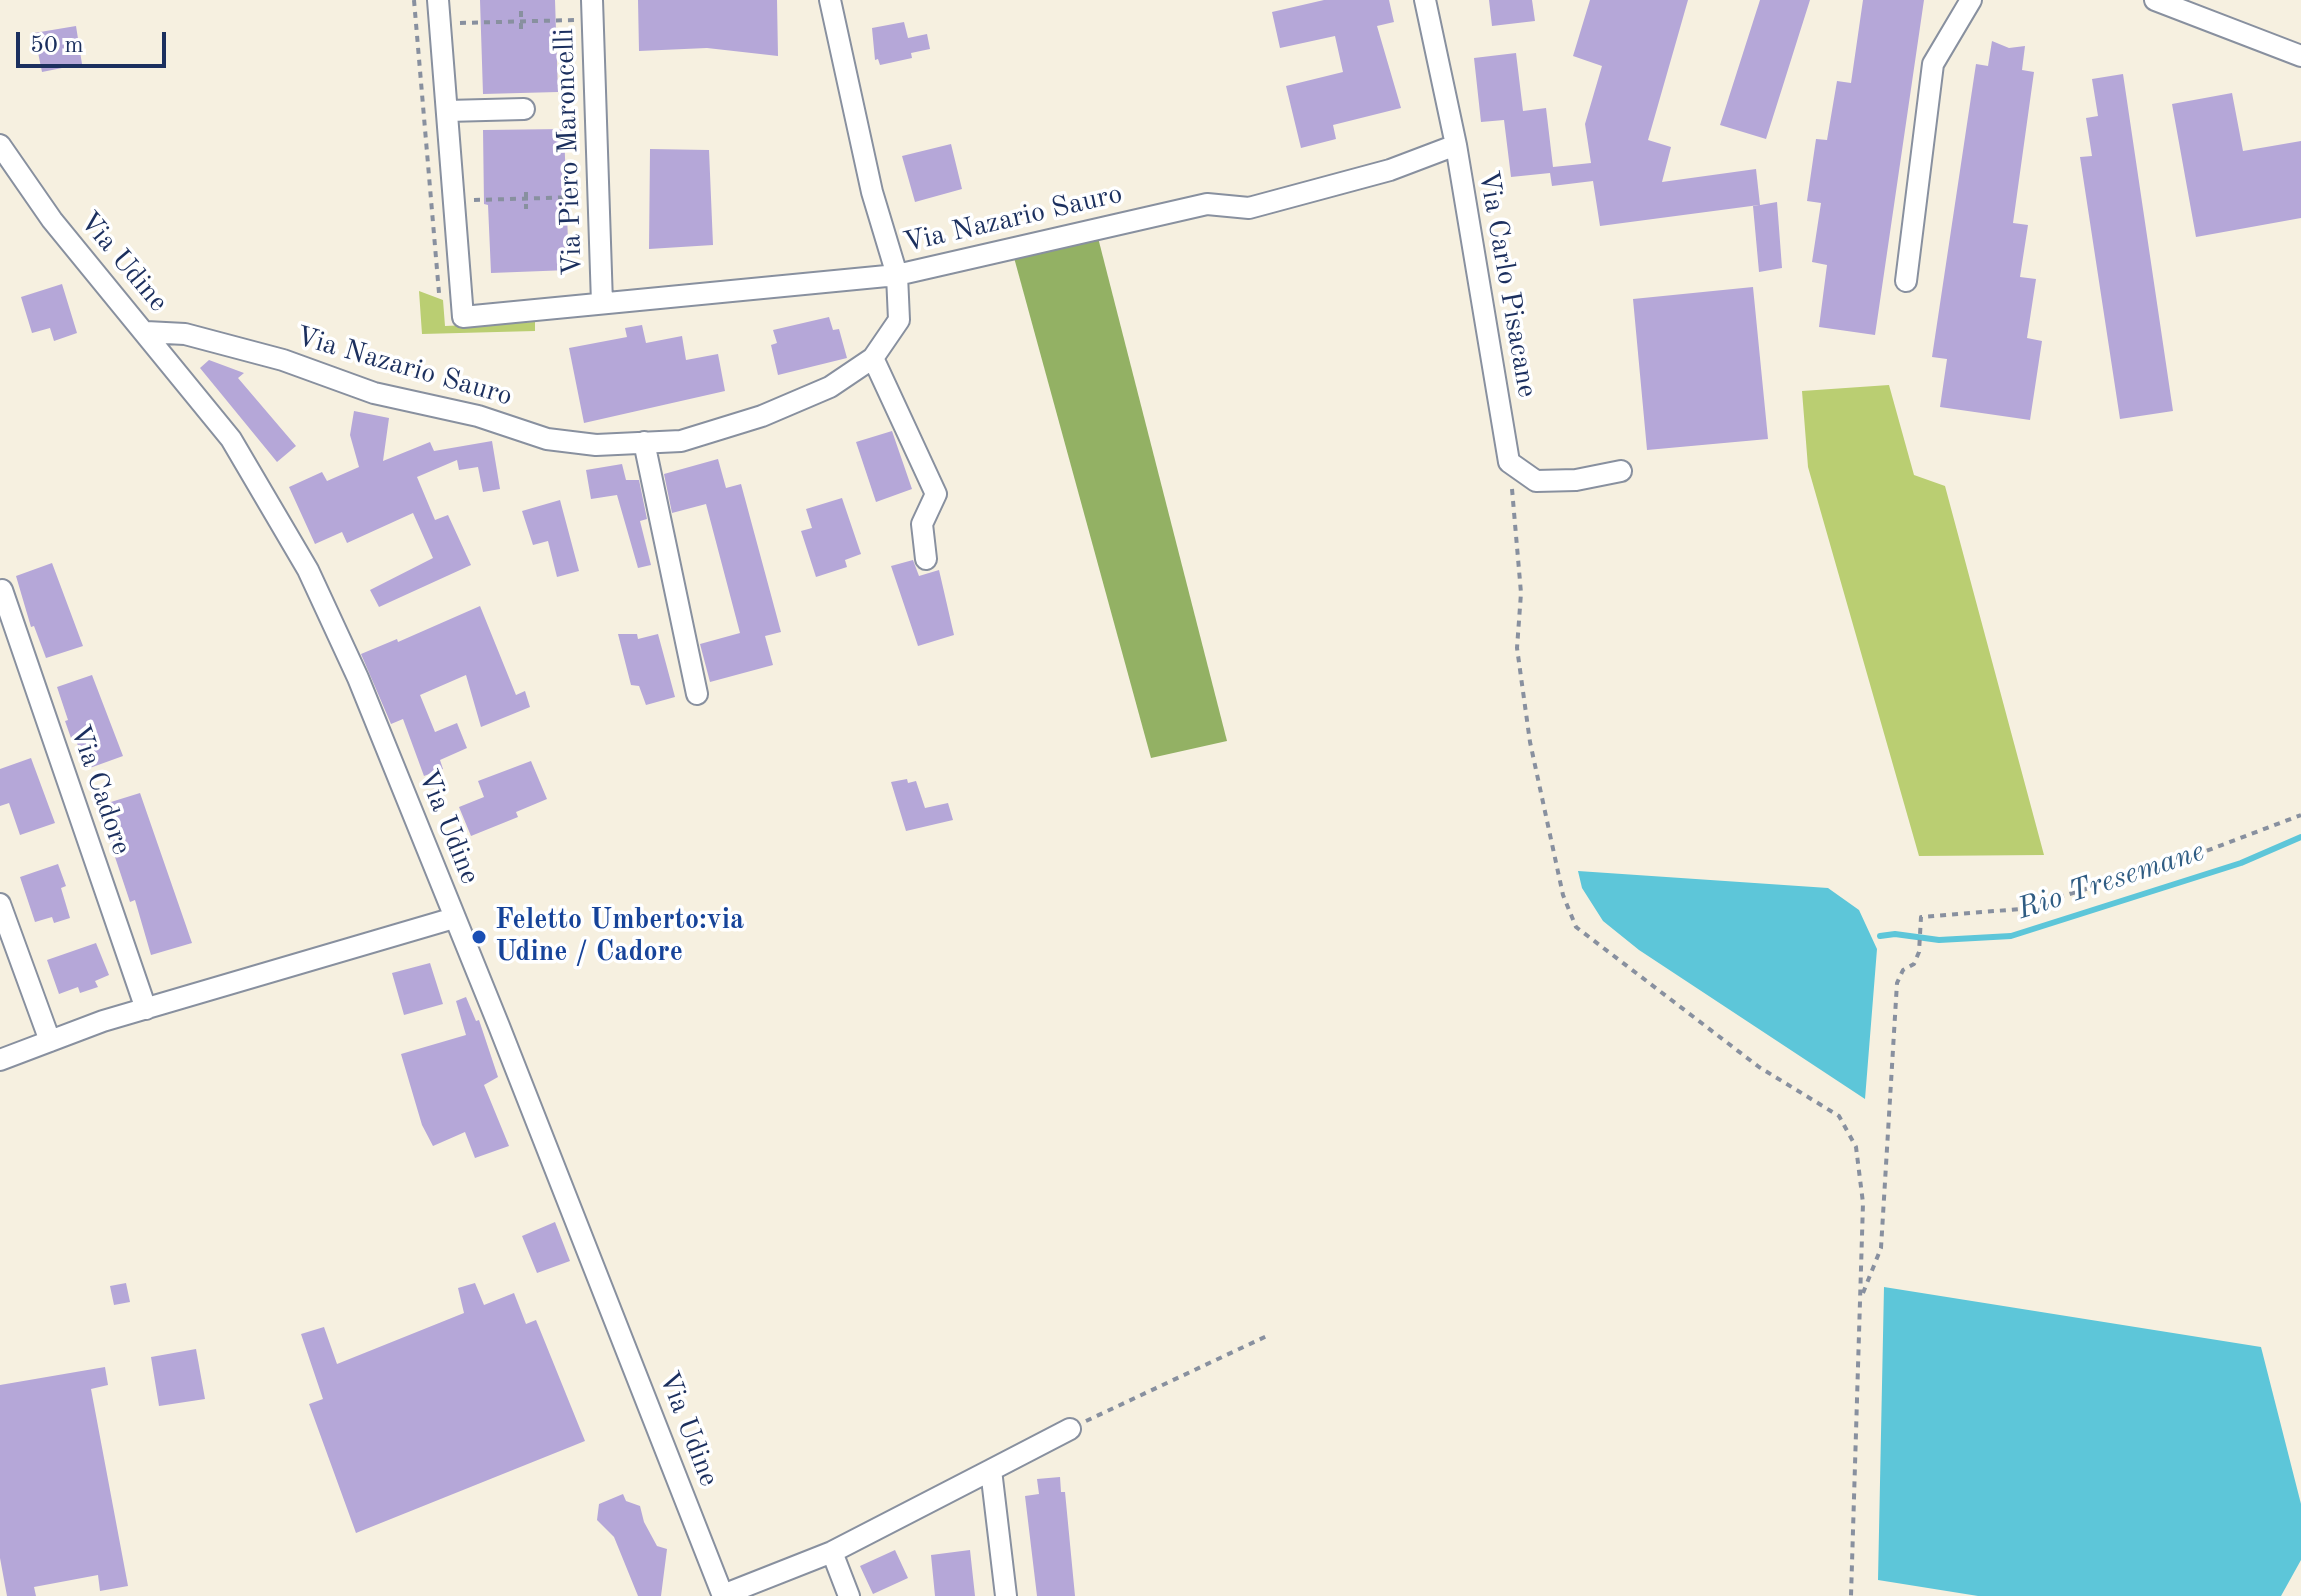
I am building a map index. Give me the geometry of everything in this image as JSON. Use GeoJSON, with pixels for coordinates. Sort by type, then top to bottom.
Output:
{"type":"FeatureCollection","features":[{"type":"Feature","properties":{"kind":"street"},"geometry":{"type":"LineString","coordinates":[[438,0],[463,317],[897,275],[872,192],[830,0]]}},
{"type":"Feature","properties":{"kind":"street","name":"Via Carlo Pisacane"},"geometry":{"type":"LineString","coordinates":[[1425,0],[1456,145],[1509,462]]}},
{"type":"Feature","properties":{"kind":"street"},"geometry":{"type":"LineString","coordinates":[[1906,281],[1933,64],[1971,0]]}},
{"type":"Feature","properties":{"kind":"street"},"geometry":{"type":"LineString","coordinates":[[2155,0],[2301,56]]}},
{"type":"Feature","properties":{"kind":"street","name":"Via Piero Maroncelli"},"geometry":{"type":"LineString","coordinates":[[593,10],[602,303]]}},
{"type":"Feature","properties":{"kind":"street"},"geometry":{"type":"LineString","coordinates":[[447,111],[524,109]]}},
{"type":"Feature","properties":{"kind":"street","name":"Via Nazario Sauro"},"geometry":{"type":"LineString","coordinates":[[146,332],[185,334],[255,353],[374,393],[478,416],[547,439],[596,445],[681,441],[762,416],[830,387],[873,358],[899,320],[897,275],[1207,204],[1249,208],[1390,170],[1456,145]]}},
{"type":"Feature","properties":{"kind":"street","name":"Via Udine"},"geometry":{"type":"LineString","coordinates":[[2,155],[231,439],[308,570],[358,678],[723,1596]]}},
{"type":"Feature","properties":{"kind":"street"},"geometry":{"type":"LineString","coordinates":[[873,358],[936,494],[922,524],[926,559]]}},
{"type":"Feature","properties":{"kind":"street"},"geometry":{"type":"LineString","coordinates":[[644,442],[697,694]]}},
{"type":"Feature","properties":{"kind":"street"},"geometry":{"type":"LineString","coordinates":[[1509,462],[1536,481],[1576,480],[1621,471]]}},
{"type":"Feature","properties":{"kind":"street","name":"Via Cadore"},"geometry":{"type":"LineString","coordinates":[[2,590],[146,1009]]}},
{"type":"Feature","properties":{"kind":"street"},"geometry":{"type":"LineString","coordinates":[[0,904],[50,1041]]}},
{"type":"Feature","properties":{"kind":"street"},"geometry":{"type":"LineString","coordinates":[[0,1060],[146,1009],[454,918]]}},
{"type":"Feature","properties":{"kind":"street"},"geometry":{"type":"LineString","coordinates":[[723,1596],[832,1552],[1070,1429]]}},
{"type":"Feature","properties":{"kind":"street"},"geometry":{"type":"LineString","coordinates":[[991,1470],[1006,1596]]}},
{"type":"Feature","properties":{"kind":"street"},"geometry":{"type":"LineString","coordinates":[[832,1552],[849,1596]]}},
{"type":"Feature","properties":{"kind":"path"},"geometry":{"type":"LineString","coordinates":[[414,0],[439,293],[461,291]]}},
{"type":"Feature","properties":{"kind":"path"},"geometry":{"type":"LineString","coordinates":[[460,23],[521,21],[593,10]]}},
{"type":"Feature","properties":{"kind":"path"},"geometry":{"type":"LineString","coordinates":[[521,11],[521,31]]}},
{"type":"Feature","properties":{"kind":"path"},"geometry":{"type":"LineString","coordinates":[[526,192],[526,209]]}},
{"type":"Feature","properties":{"kind":"path"},"geometry":{"type":"LineString","coordinates":[[474,200],[599,197]]}},
{"type":"Feature","properties":{"kind":"path"},"geometry":{"type":"LineString","coordinates":[[1509,462],[1521,593],[1517,648],[1530,742],[1558,873],[1571,916],[1588,939],[1746,1058],[1839,1116],[1856,1147],[1861,1176],[1861,1305],[1851,1596]]}},
{"type":"Feature","properties":{"kind":"path"},"geometry":{"type":"LineString","coordinates":[[1861,1305],[1866,1281],[1881,1248],[1897,983],[1903,970],[1914,964],[1919,952],[1921,917],[1934,913],[2020,909],[2185,859],[2301,815]]}},
{"type":"Feature","properties":{"kind":"path"},"geometry":{"type":"LineString","coordinates":[[1070,1429],[1269,1335]]}},
{"type":"Feature","properties":{"kind":"green space"},"geometry":{"type":"Polygon","coordinates":[[[1094,222],[1227,741],[1151,758],[1010,243],[1094,222]]]}},
{"type":"Feature","properties":{"kind":"green space"},"geometry":{"type":"Polygon","coordinates":[[[419,291],[443,300],[445,326],[535,322],[535,331],[422,334],[419,291]]]}},
{"type":"Feature","properties":{"kind":"green space"},"geometry":{"type":"Polygon","coordinates":[[[1889,385],[1914,475],[1945,486],[2044,855],[1919,856],[1808,467],[1802,391],[1889,385]]]}},
{"type":"Feature","properties":{"kind":"water"},"geometry":{"type":"Polygon","coordinates":[[[1578,871],[1828,888],[1859,910],[1877,949],[1865,1099],[1639,950],[1603,921],[1582,888],[1578,871]]]}},
{"type":"Feature","properties":{"kind":"water"},"geometry":{"type":"Polygon","coordinates":[[[1884,1287],[2261,1347],[2301,1504],[2301,1560],[2281,1596],[1978,1596],[1878,1580],[1884,1287]]]}},
{"type":"Feature","properties":{"kind":"building"},"geometry":{"type":"Polygon","coordinates":[[[480,0],[555,0],[558,92],[483,94],[480,0]]]}},
{"type":"Feature","properties":{"kind":"building"},"geometry":{"type":"Polygon","coordinates":[[[638,0],[777,0],[778,56],[707,48],[639,51],[638,0]]]}},
{"type":"Feature","properties":{"kind":"building"},"geometry":{"type":"Polygon","coordinates":[[[1324,0],[1389,0],[1394,22],[1377,26],[1401,108],[1333,125],[1336,139],[1301,148],[1286,86],[1343,72],[1335,36],[1280,48],[1272,12],[1324,0]]]}},
{"type":"Feature","properties":{"kind":"building"},"geometry":{"type":"Polygon","coordinates":[[[1489,0],[1532,0],[1535,21],[1492,26],[1489,0]]]}},
{"type":"Feature","properties":{"kind":"building"},"geometry":{"type":"Polygon","coordinates":[[[1590,0],[1688,0],[1648,140],[1671,147],[1662,182],[1756,169],[1760,205],[1777,202],[1782,268],[1759,272],[1753,206],[1759,205],[1600,226],[1593,181],[1552,186],[1550,173],[1511,177],[1504,120],[1481,122],[1474,58],[1516,53],[1523,111],[1546,108],[1553,167],[1591,163],[1585,124],[1602,66],[1573,56],[1590,0]]]}},
{"type":"Feature","properties":{"kind":"building"},"geometry":{"type":"Polygon","coordinates":[[[1760,0],[1810,0],[1766,139],[1720,125],[1760,0]]]}},
{"type":"Feature","properties":{"kind":"building"},"geometry":{"type":"Polygon","coordinates":[[[1863,0],[1924,0],[1875,335],[1819,327],[1827,265],[1812,262],[1821,203],[1807,201],[1816,139],[1827,140],[1837,81],[1851,83],[1863,0]]]}},
{"type":"Feature","properties":{"kind":"building"},"geometry":{"type":"Polygon","coordinates":[[[904,22],[908,38],[927,34],[930,49],[911,53],[912,58],[880,65],[878,59],[875,60],[872,28],[904,22]]]}},
{"type":"Feature","properties":{"kind":"building"},"geometry":{"type":"Polygon","coordinates":[[[76,26],[82,64],[42,72],[34,33],[76,26]]]}},
{"type":"Feature","properties":{"kind":"building"},"geometry":{"type":"Polygon","coordinates":[[[1992,41],[2009,48],[2025,46],[2022,70],[2034,72],[2013,223],[2028,225],[2020,277],[2036,279],[2027,338],[2042,341],[2030,420],[1940,407],[1947,359],[1932,357],[1976,64],[1988,66],[1992,41]]]}},
{"type":"Feature","properties":{"kind":"building"},"geometry":{"type":"Polygon","coordinates":[[[2123,74],[2173,411],[2120,419],[2080,157],[2092,156],[2086,118],[2098,116],[2092,79],[2123,74]]]}},
{"type":"Feature","properties":{"kind":"building"},"geometry":{"type":"Polygon","coordinates":[[[2232,93],[2243,151],[2301,141],[2301,218],[2196,237],[2172,104],[2232,93]]]}},
{"type":"Feature","properties":{"kind":"building"},"geometry":{"type":"Polygon","coordinates":[[[564,129],[569,270],[491,273],[488,205],[484,204],[483,130],[564,129]]]}},
{"type":"Feature","properties":{"kind":"building"},"geometry":{"type":"Polygon","coordinates":[[[951,144],[962,189],[915,202],[902,156],[951,144]]]}},
{"type":"Feature","properties":{"kind":"building"},"geometry":{"type":"Polygon","coordinates":[[[650,149],[709,150],[713,245],[649,249],[650,149]]]}},
{"type":"Feature","properties":{"kind":"building"},"geometry":{"type":"Polygon","coordinates":[[[62,284],[77,333],[54,341],[50,328],[32,333],[21,297],[62,284]]]}},
{"type":"Feature","properties":{"kind":"building"},"geometry":{"type":"Polygon","coordinates":[[[1753,287],[1768,439],[1647,450],[1633,299],[1753,287]]]}},
{"type":"Feature","properties":{"kind":"building"},"geometry":{"type":"Polygon","coordinates":[[[829,317],[833,330],[839,329],[847,358],[778,375],[771,345],[777,343],[773,330],[829,317]]]}},
{"type":"Feature","properties":{"kind":"building"},"geometry":{"type":"Polygon","coordinates":[[[642,325],[646,343],[682,336],[686,360],[718,354],[725,391],[584,423],[569,348],[627,337],[625,328],[642,325]]]}},
{"type":"Feature","properties":{"kind":"building"},"geometry":{"type":"Polygon","coordinates":[[[209,360],[244,373],[238,378],[296,446],[277,462],[200,368],[209,360]]]}},
{"type":"Feature","properties":{"kind":"building"},"geometry":{"type":"Polygon","coordinates":[[[354,411],[389,418],[383,461],[430,442],[434,451],[492,441],[500,489],[483,492],[478,467],[459,470],[457,460],[417,477],[435,520],[448,515],[471,565],[379,607],[370,590],[433,558],[413,513],[347,543],[342,532],[315,544],[289,487],[322,472],[327,481],[359,467],[350,435],[354,411]]]}},
{"type":"Feature","properties":{"kind":"building"},"geometry":{"type":"Polygon","coordinates":[[[892,431],[912,489],[876,502],[856,442],[892,431]]]}},
{"type":"Feature","properties":{"kind":"building"},"geometry":{"type":"Polygon","coordinates":[[[718,459],[726,488],[741,484],[781,632],[765,636],[773,665],[710,682],[700,644],[740,633],[706,504],[672,513],[664,474],[718,459]]]}},
{"type":"Feature","properties":{"kind":"building"},"geometry":{"type":"Polygon","coordinates":[[[622,464],[626,480],[639,480],[647,519],[640,521],[651,565],[638,568],[617,495],[591,499],[586,470],[622,464]]]}},
{"type":"Feature","properties":{"kind":"building"},"geometry":{"type":"Polygon","coordinates":[[[842,498],[861,554],[845,560],[847,567],[816,577],[801,531],[812,528],[806,509],[842,498]]]}},
{"type":"Feature","properties":{"kind":"building"},"geometry":{"type":"Polygon","coordinates":[[[560,500],[579,571],[557,577],[548,541],[533,545],[522,511],[560,500]]]}},
{"type":"Feature","properties":{"kind":"building"},"geometry":{"type":"Polygon","coordinates":[[[913,560],[919,576],[939,570],[954,635],[918,646],[891,566],[913,560]]]}},
{"type":"Feature","properties":{"kind":"building"},"geometry":{"type":"Polygon","coordinates":[[[52,563],[83,646],[46,658],[34,626],[31,627],[16,576],[52,563]]]}},
{"type":"Feature","properties":{"kind":"building"},"geometry":{"type":"Polygon","coordinates":[[[480,606],[516,695],[525,691],[530,707],[481,727],[466,675],[420,695],[435,732],[457,723],[467,748],[440,760],[443,769],[424,776],[403,719],[391,724],[361,654],[397,639],[398,642],[480,606]]]}},
{"type":"Feature","properties":{"kind":"building"},"geometry":{"type":"Polygon","coordinates":[[[618,634],[637,634],[638,639],[658,634],[675,697],[646,705],[639,686],[631,685],[618,634]]]}},
{"type":"Feature","properties":{"kind":"building"},"geometry":{"type":"Polygon","coordinates":[[[92,675],[123,756],[87,769],[75,738],[71,738],[57,687],[92,675]]]}},
{"type":"Feature","properties":{"kind":"building"},"geometry":{"type":"Polygon","coordinates":[[[31,758],[55,823],[20,835],[9,803],[0,806],[0,769],[31,758]]]}},
{"type":"Feature","properties":{"kind":"building"},"geometry":{"type":"Polygon","coordinates":[[[531,761],[547,799],[516,812],[518,817],[471,836],[459,807],[484,797],[478,781],[531,761]]]}},
{"type":"Feature","properties":{"kind":"building"},"geometry":{"type":"Polygon","coordinates":[[[907,779],[908,783],[916,781],[925,808],[948,803],[953,820],[906,831],[891,782],[907,779]]]}},
{"type":"Feature","properties":{"kind":"building"},"geometry":{"type":"Polygon","coordinates":[[[140,793],[192,943],[151,955],[135,900],[130,902],[98,806],[140,793]]]}},
{"type":"Feature","properties":{"kind":"building"},"geometry":{"type":"Polygon","coordinates":[[[58,864],[66,886],[61,888],[70,918],[54,923],[52,917],[35,922],[20,877],[58,864]]]}},
{"type":"Feature","properties":{"kind":"building"},"geometry":{"type":"Polygon","coordinates":[[[96,943],[109,975],[95,981],[98,987],[80,993],[78,987],[59,994],[47,960],[96,943]]]}},
{"type":"Feature","properties":{"kind":"building"},"geometry":{"type":"Polygon","coordinates":[[[430,963],[443,1004],[404,1015],[392,973],[430,963]]]}},
{"type":"Feature","properties":{"kind":"building"},"geometry":{"type":"Polygon","coordinates":[[[466,997],[476,1021],[479,1020],[498,1077],[484,1085],[509,1146],[475,1158],[465,1132],[433,1146],[422,1125],[401,1054],[466,1035],[456,1001],[466,997]]]}},
{"type":"Feature","properties":{"kind":"building"},"geometry":{"type":"Polygon","coordinates":[[[555,1222],[570,1261],[537,1273],[522,1236],[555,1222]]]}},
{"type":"Feature","properties":{"kind":"building"},"geometry":{"type":"Polygon","coordinates":[[[126,1283],[130,1302],[114,1305],[110,1286],[126,1283]]]}},
{"type":"Feature","properties":{"kind":"building"},"geometry":{"type":"Polygon","coordinates":[[[475,1283],[484,1305],[514,1293],[526,1324],[536,1320],[585,1441],[356,1533],[309,1404],[323,1399],[301,1334],[324,1327],[337,1364],[464,1313],[458,1288],[475,1283]]]}},
{"type":"Feature","properties":{"kind":"building"},"geometry":{"type":"Polygon","coordinates":[[[196,1349],[205,1399],[159,1406],[151,1357],[196,1349]]]}},
{"type":"Feature","properties":{"kind":"building"},"geometry":{"type":"Polygon","coordinates":[[[105,1367],[108,1385],[91,1389],[128,1586],[100,1591],[98,1575],[34,1587],[36,1596],[7,1596],[0,1558],[0,1385],[105,1367]]]}},
{"type":"Feature","properties":{"kind":"building"},"geometry":{"type":"Polygon","coordinates":[[[1060,1477],[1061,1492],[1065,1492],[1075,1596],[1037,1596],[1025,1496],[1039,1494],[1037,1479],[1060,1477]]]}},
{"type":"Feature","properties":{"kind":"building"},"geometry":{"type":"Polygon","coordinates":[[[623,1494],[626,1501],[640,1506],[644,1522],[657,1546],[667,1549],[661,1596],[638,1596],[614,1537],[597,1520],[599,1504],[623,1494]]]}},
{"type":"Feature","properties":{"kind":"building"},"geometry":{"type":"Polygon","coordinates":[[[895,1550],[908,1578],[873,1594],[860,1566],[895,1550]]]}},
{"type":"Feature","properties":{"kind":"building"},"geometry":{"type":"Polygon","coordinates":[[[970,1550],[975,1596],[935,1596],[931,1555],[970,1550]]]}},
{"type":"Feature","properties":{"kind":"waterway","name":"Rio Tresemane"},"geometry":{"type":"LineString","coordinates":[[1880,936],[1895,934],[1939,940],[2011,936],[2241,863],[2301,837]]}},
{"type":"Feature","properties":{"kind":"place","name":"Feletto Umberto:via Udine / Cadore"},"geometry":{"type":"Point","coordinates":[479,937]}}]}
